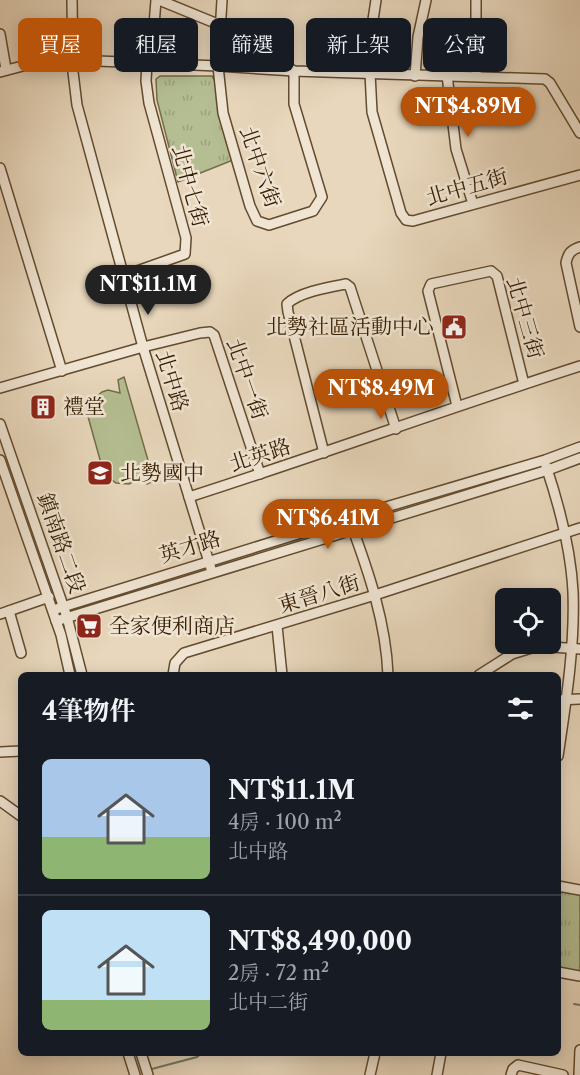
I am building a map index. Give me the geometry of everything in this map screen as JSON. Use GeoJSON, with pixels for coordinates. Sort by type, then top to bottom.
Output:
{"type":"FeatureCollection","features":[{"type":"Feature","properties":{"kind":"street","name":"北中路"},"geometry":{"type":"LineString","coordinates":[[72,0],[73,18]]}},
{"type":"Feature","properties":{"kind":"street"},"geometry":{"type":"LineString","coordinates":[[154,18],[157,0],[210,21]]}},
{"type":"Feature","properties":{"kind":"street","name":"北中六街"},"geometry":{"type":"LineString","coordinates":[[221,18],[222,0]]}},
{"type":"Feature","properties":{"kind":"street"},"geometry":{"type":"LineString","coordinates":[[370,73],[371,33],[376,0]]}},
{"type":"Feature","properties":{"kind":"street"},"geometry":{"type":"LineString","coordinates":[[415,76],[418,37],[426,0]]}},
{"type":"Feature","properties":{"kind":"street"},"geometry":{"type":"LineString","coordinates":[[476,0],[476,76]]}},
{"type":"Feature","properties":{"kind":"street"},"geometry":{"type":"LineString","coordinates":[[0,34],[3,71],[18,67]]}},
{"type":"Feature","properties":{"kind":"street"},"geometry":{"type":"LineString","coordinates":[[294,71],[545,79],[550,83],[580,133]]}},
{"type":"Feature","properties":{"kind":"street","name":"北中路"},"geometry":{"type":"LineString","coordinates":[[75,72],[77,105],[123,276],[212,572]]}},
{"type":"Feature","properties":{"kind":"street","name":"北中七街"},"geometry":{"type":"LineString","coordinates":[[123,276],[185,254],[186,248],[186,238],[149,103],[146,72]]}},
{"type":"Feature","properties":{"kind":"street","name":"北中六街"},"geometry":{"type":"LineString","coordinates":[[219,72],[223,113],[250,206],[257,221],[269,225],[313,211],[322,197],[294,105],[294,72]]}},
{"type":"Feature","properties":{"kind":"street","name":"北中五街"},"geometry":{"type":"LineString","coordinates":[[370,73],[372,112],[401,213],[406,220],[414,221],[580,175]]}},
{"type":"Feature","properties":{"kind":"street"},"geometry":{"type":"LineString","coordinates":[[447,75],[456,149],[473,204]]}},
{"type":"Feature","properties":{"kind":"street"},"geometry":{"type":"LineString","coordinates":[[0,168],[62,371]]}},
{"type":"Feature","properties":{"kind":"street"},"geometry":{"type":"LineString","coordinates":[[580,247],[568,254],[567,263],[580,327]]}},
{"type":"Feature","properties":{"kind":"street","name":"北中三街"},"geometry":{"type":"LineString","coordinates":[[458,406],[428,291],[431,284],[490,271],[497,276],[524,384]]}},
{"type":"Feature","properties":{"kind":"street"},"geometry":{"type":"LineString","coordinates":[[324,453],[287,304],[292,299],[331,286],[346,284],[350,286],[396,429]]}},
{"type":"Feature","properties":{"kind":"street","name":"北中一街"},"geometry":{"type":"LineString","coordinates":[[0,388],[143,347],[210,332],[214,335],[260,474]]}},
{"type":"Feature","properties":{"kind":"street","name":"北英路"},"geometry":{"type":"LineString","coordinates":[[189,496],[580,366]]}},
{"type":"Feature","properties":{"kind":"street","name":"鎮南路二段"},"geometry":{"type":"LineString","coordinates":[[1,429],[67,617],[81,672]]}},
{"type":"Feature","properties":{"kind":"street","name":"英才路"},"geometry":{"type":"LineString","coordinates":[[53,610],[545,460],[580,447]]}},
{"type":"Feature","properties":{"kind":"street","name":"英才路"},"geometry":{"type":"LineString","coordinates":[[57,621],[548,470],[580,458]]}},
{"type":"Feature","properties":{"kind":"street","name":"鎮南路二段"},"geometry":{"type":"LineString","coordinates":[[0,460],[57,621],[67,654],[70,672]]}},
{"type":"Feature","properties":{"kind":"street"},"geometry":{"type":"LineString","coordinates":[[545,460],[564,533],[573,593],[575,649],[562,700],[580,699]]}},
{"type":"Feature","properties":{"kind":"street"},"geometry":{"type":"LineString","coordinates":[[349,518],[375,595],[387,649],[388,672]]}},
{"type":"Feature","properties":{"kind":"street","name":"東晉八街"},"geometry":{"type":"LineString","coordinates":[[174,672],[175,663],[184,653],[278,626],[580,528]]}},
{"type":"Feature","properties":{"kind":"street"},"geometry":{"type":"LineString","coordinates":[[21,653],[4,613],[49,597]]}},
{"type":"Feature","properties":{"kind":"street"},"geometry":{"type":"LineString","coordinates":[[278,626],[282,672]]}},
{"type":"Feature","properties":{"kind":"street"},"geometry":{"type":"LineString","coordinates":[[484,672],[512,654],[538,645],[575,649]]}},
{"type":"Feature","properties":{"kind":"street"},"geometry":{"type":"LineString","coordinates":[[0,752],[18,751]]}},
{"type":"Feature","properties":{"kind":"street"},"geometry":{"type":"LineString","coordinates":[[0,801],[18,814]]}},
{"type":"Feature","properties":{"kind":"street"},"geometry":{"type":"LineString","coordinates":[[561,886],[580,890]]}},
{"type":"Feature","properties":{"kind":"street"},"geometry":{"type":"LineString","coordinates":[[561,973],[580,976]]}},
{"type":"Feature","properties":{"kind":"street"},"geometry":{"type":"LineString","coordinates":[[579,1075],[580,1050]]}},
{"type":"Feature","properties":{"kind":"street"},"geometry":{"type":"LineString","coordinates":[[129,1056],[134,1072]]}},
{"type":"Feature","properties":{"kind":"street"},"geometry":{"type":"LineString","coordinates":[[142,1056],[147,1072]]}},
{"type":"Feature","properties":{"kind":"street"},"geometry":{"type":"LineString","coordinates":[[370,1075],[374,1056]]}},
{"type":"Feature","properties":{"kind":"street"},"geometry":{"type":"LineString","coordinates":[[437,1075],[440,1056]]}},
{"type":"Feature","properties":{"kind":"street"},"geometry":{"type":"LineString","coordinates":[[511,1075],[513,1069],[518,1065],[563,1075]]}},
{"type":"Feature","properties":{"kind":"green space"},"geometry":{"type":"Polygon","coordinates":[[[160,76],[212,76],[217,84],[233,160],[178,182],[157,100],[156,79],[160,76]]]}},
{"type":"Feature","properties":{"kind":"green space"},"geometry":{"type":"Polygon","coordinates":[[[124,377],[154,481],[147,484],[143,472],[129,484],[116,483],[104,474],[87,413],[93,400],[102,392],[108,390],[120,393],[118,380],[124,377]]]}},
{"type":"Feature","properties":{"kind":"green space"},"geometry":{"type":"Polygon","coordinates":[[[561,889],[580,892],[580,972],[561,969],[561,889]]]}},
{"type":"Feature","properties":{"kind":"waterway"},"geometry":{"type":"LineString","coordinates":[[574,1004],[580,1005]]}},
{"type":"Feature","properties":{"kind":"waterway"},"geometry":{"type":"LineString","coordinates":[[148,1070],[198,1056]]}},
{"type":"Feature","properties":{"kind":"place","name":"北勢社區活動中心"},"geometry":{"type":"Point","coordinates":[454,327]}},
{"type":"Feature","properties":{"kind":"place","name":"禮堂"},"geometry":{"type":"Point","coordinates":[43,407]}},
{"type":"Feature","properties":{"kind":"place","name":"北勢國中"},"geometry":{"type":"Point","coordinates":[100,473]}},
{"type":"Feature","properties":{"kind":"place","name":"全家便利商店"},"geometry":{"type":"Point","coordinates":[89,626]}}]}
